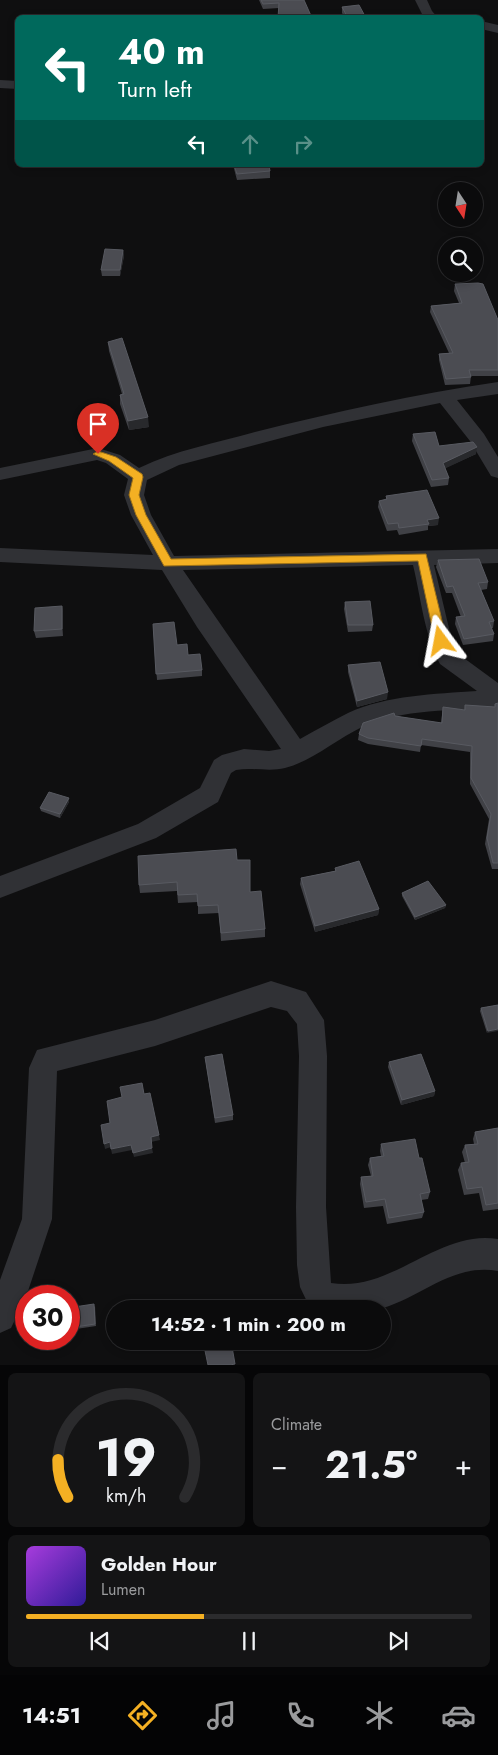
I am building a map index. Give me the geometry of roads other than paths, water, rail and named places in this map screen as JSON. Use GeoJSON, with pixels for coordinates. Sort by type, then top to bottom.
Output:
{"type":"FeatureCollection","features":[{"type":"Feature","properties":{"kind":"street"},"geometry":{"type":"LineString","coordinates":[[421,0],[428,15]]}},
{"type":"Feature","properties":{"kind":"street"},"geometry":{"type":"LineString","coordinates":[[484,26],[498,28]]}},
{"type":"Feature","properties":{"kind":"street"},"geometry":{"type":"LineString","coordinates":[[0,84],[15,85]]}},
{"type":"Feature","properties":{"kind":"street"},"geometry":{"type":"LineString","coordinates":[[138,477],[172,460],[323,420],[444,396],[498,388]]}},
{"type":"Feature","properties":{"kind":"street"},"geometry":{"type":"LineString","coordinates":[[444,396],[477,438],[498,472]]}},
{"type":"Feature","properties":{"kind":"street"},"geometry":{"type":"LineString","coordinates":[[0,474],[98,454],[113,459],[138,477]]}},
{"type":"Feature","properties":{"kind":"street"},"geometry":{"type":"LineString","coordinates":[[138,477],[134,495],[141,515],[168,563],[205,621],[297,753]]}},
{"type":"Feature","properties":{"kind":"street"},"geometry":{"type":"LineString","coordinates":[[0,555],[168,563],[498,556]]}},
{"type":"Feature","properties":{"kind":"street"},"geometry":{"type":"LineString","coordinates":[[422,557],[441,641],[448,658],[498,697]]}},
{"type":"Feature","properties":{"kind":"street"},"geometry":{"type":"LineString","coordinates":[[0,887],[147,831],[209,795],[222,768],[230,762],[244,759],[269,760],[284,758],[297,753],[358,719],[382,712],[430,703],[498,697]]}},
{"type":"Feature","properties":{"kind":"street"},"geometry":{"type":"LineString","coordinates":[[3,1303],[37,1219],[43,1077],[47,1060],[155,1033],[271,994],[296,1001],[310,1020],[313,1056],[311,1206],[313,1265],[316,1287],[321,1297],[337,1302],[382,1292],[406,1284],[439,1264],[476,1252],[498,1254]]}}]}
